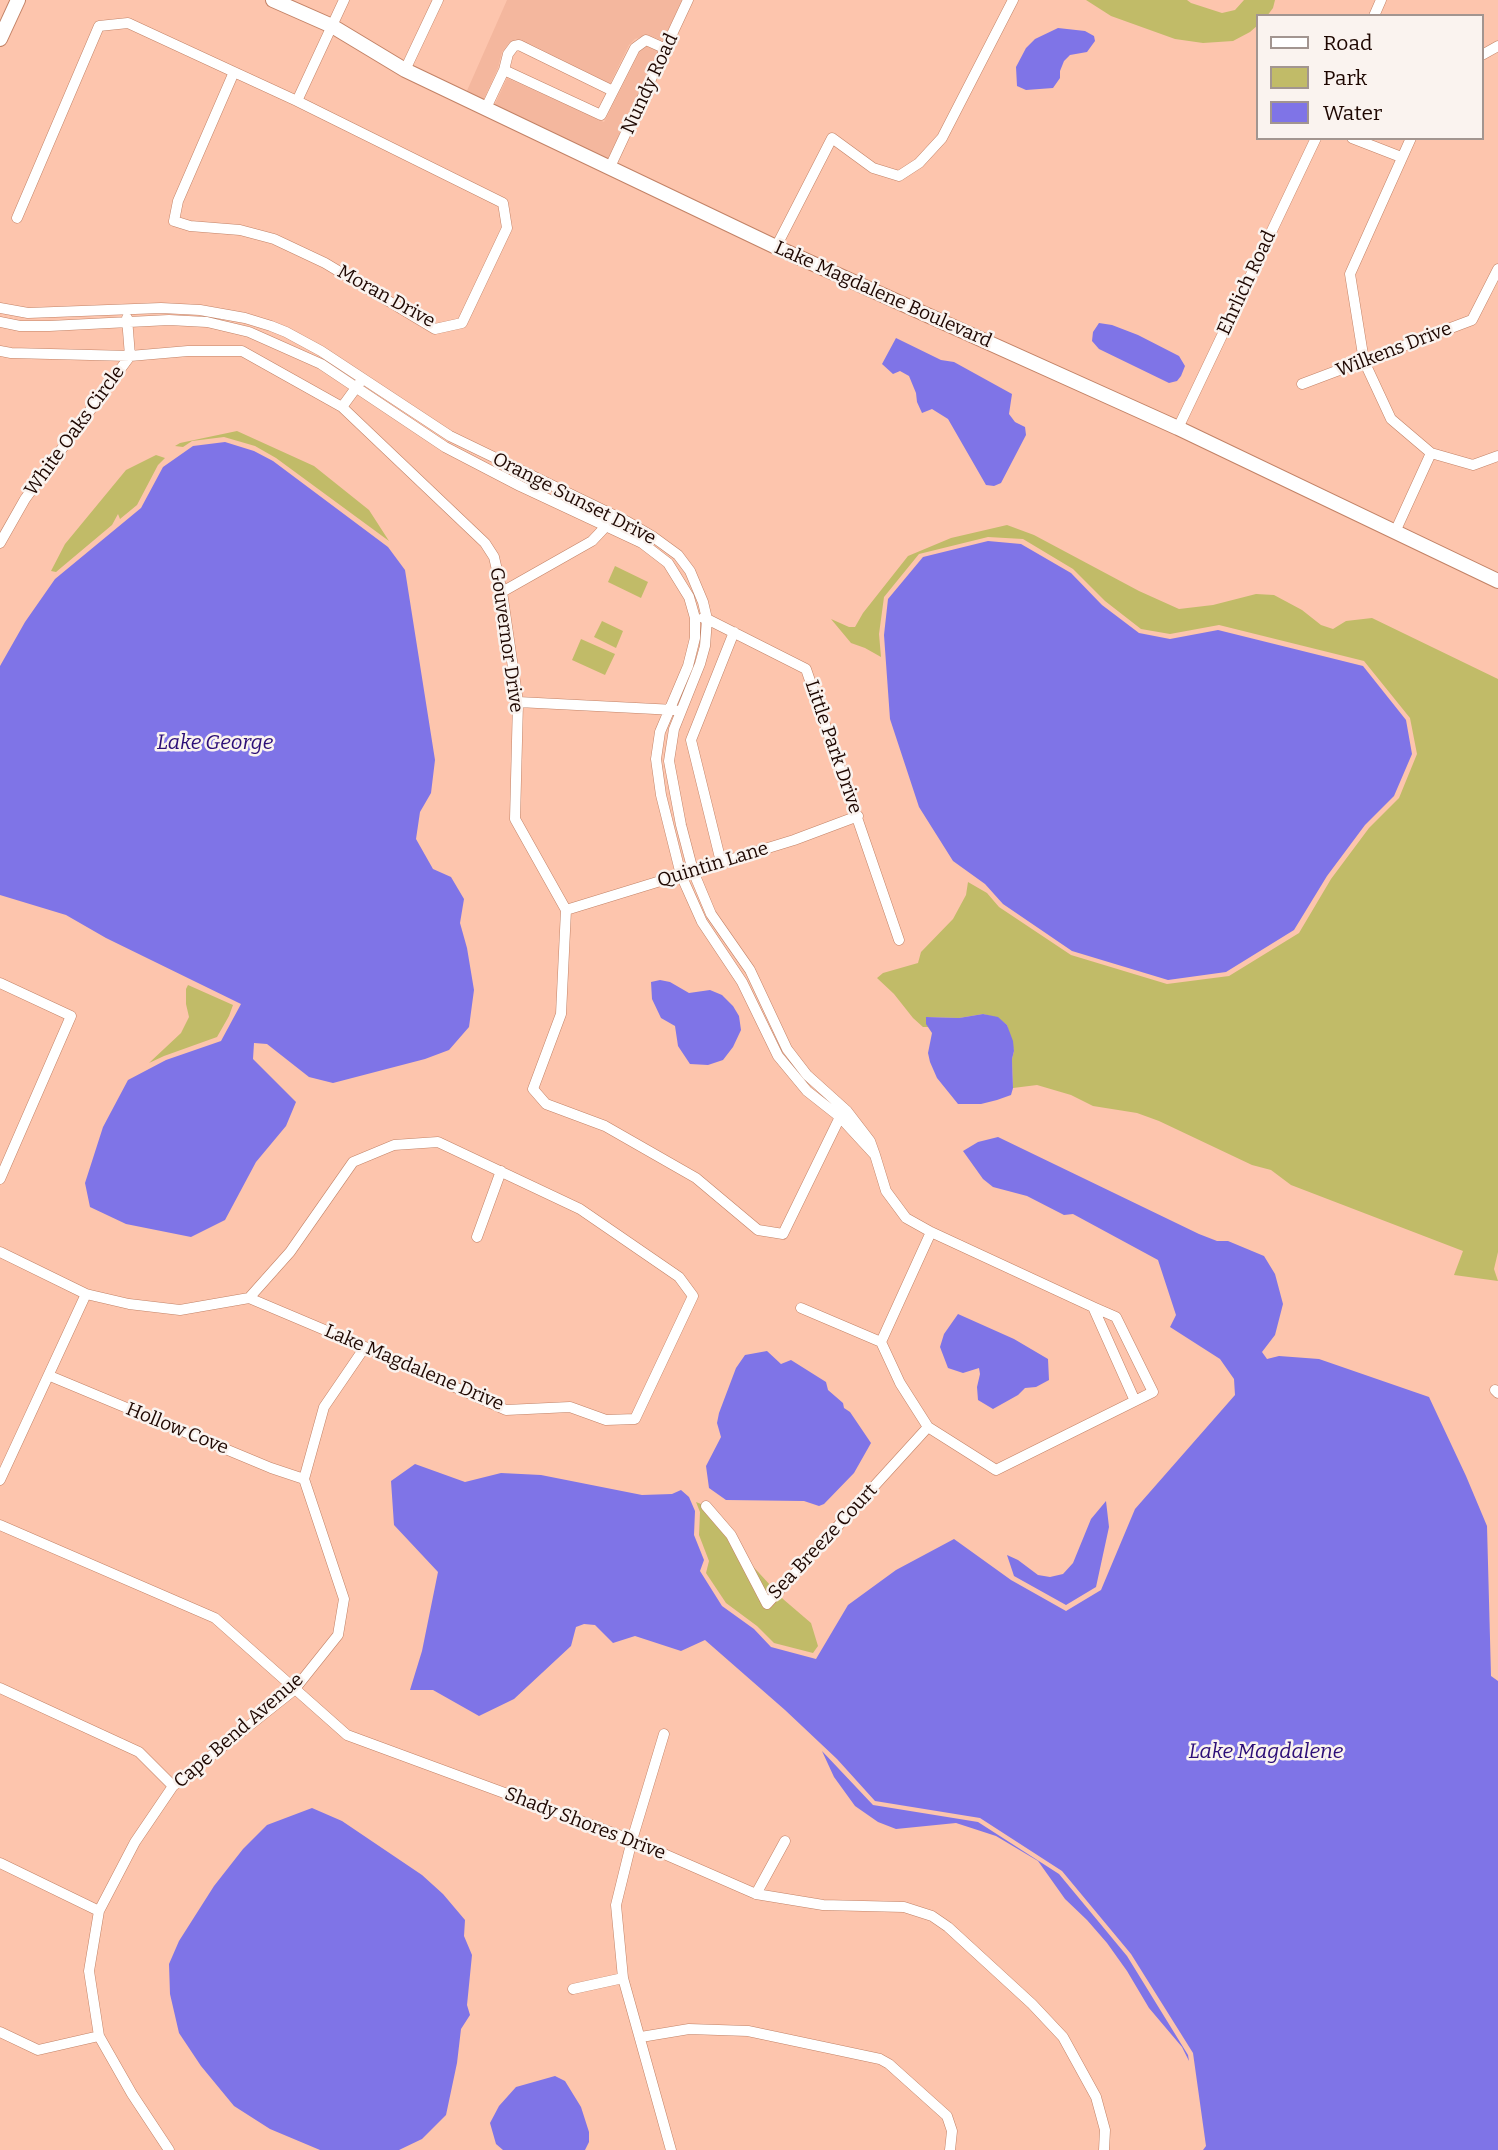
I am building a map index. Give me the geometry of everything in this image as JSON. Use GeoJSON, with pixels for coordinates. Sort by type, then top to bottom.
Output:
{"type":"FeatureCollection","features":[{"type":"Feature","properties":{"kind":"street"},"geometry":{"type":"LineString","coordinates":[[0,39],[18,0]]}},
{"type":"Feature","properties":{"kind":"street","name":"Lake Magdalene Boulevard"},"geometry":{"type":"LineString","coordinates":[[273,0],[332,26],[405,70],[776,247],[1178,428],[1498,581]]}},
{"type":"Feature","properties":{"kind":"street"},"geometry":{"type":"LineString","coordinates":[[298,101],[344,0]]}},
{"type":"Feature","properties":{"kind":"street"},"geometry":{"type":"LineString","coordinates":[[405,70],[438,0]]}},
{"type":"Feature","properties":{"kind":"street","name":"Nundy Road"},"geometry":{"type":"LineString","coordinates":[[610,167],[688,0]]}},
{"type":"Feature","properties":{"kind":"street"},"geometry":{"type":"LineString","coordinates":[[776,247],[832,138],[873,168],[900,176],[919,163],[942,138],[1013,0]]}},
{"type":"Feature","properties":{"kind":"street","name":"Moran Drive"},"geometry":{"type":"LineString","coordinates":[[17,218],[99,26],[128,23],[298,101],[503,202],[507,228],[462,323],[435,329],[325,263],[274,239],[240,230],[190,226],[174,221],[178,201],[234,72]]}},
{"type":"Feature","properties":{"kind":"street"},"geometry":{"type":"LineString","coordinates":[[504,70],[601,115],[635,48],[646,40],[666,49]]}},
{"type":"Feature","properties":{"kind":"street"},"geometry":{"type":"LineString","coordinates":[[486,108],[504,70],[508,54],[514,46],[519,45],[613,91]]}},
{"type":"Feature","properties":{"kind":"street","name":"Ehrlich Road"},"geometry":{"type":"LineString","coordinates":[[1178,428],[1315,140]]}},
{"type":"Feature","properties":{"kind":"street"},"geometry":{"type":"LineString","coordinates":[[1357,140],[1401,157]]}},
{"type":"Feature","properties":{"kind":"street"},"geometry":{"type":"LineString","coordinates":[[1410,140],[1350,274],[1364,361],[1391,418],[1431,453],[1473,465],[1498,456]]}},
{"type":"Feature","properties":{"kind":"street","name":"Wilkens Drive"},"geometry":{"type":"LineString","coordinates":[[1302,384],[1472,320],[1498,269]]}},
{"type":"Feature","properties":{"kind":"street","name":"Orange Sunset Drive"},"geometry":{"type":"LineString","coordinates":[[0,308],[28,313],[161,308],[200,310],[245,318],[286,332],[301,340],[445,447],[520,486],[642,543],[668,563],[689,597],[695,618],[695,638],[674,710],[668,761],[693,872],[710,914],[750,970],[787,1049],[807,1075],[870,1141],[886,1191],[906,1218],[931,1233],[1116,1317],[1153,1392],[1135,1401]]}},
{"type":"Feature","properties":{"kind":"street"},"geometry":{"type":"LineString","coordinates":[[127,310],[130,356]]}},
{"type":"Feature","properties":{"kind":"street","name":"Orange Sunset Drive"},"geometry":{"type":"LineString","coordinates":[[0,322],[39,326],[169,320],[207,322],[249,332],[360,383],[450,436],[652,536],[678,555],[690,571],[707,618],[705,646],[700,664],[660,732],[656,759],[661,795],[681,875],[702,922],[742,982],[778,1056],[807,1091],[843,1114]]}},
{"type":"Feature","properties":{"kind":"street","name":"Gouvernor Drive"},"geometry":{"type":"LineString","coordinates":[[0,351],[130,356],[188,351],[242,351],[342,407],[485,542],[494,557],[502,592],[518,702],[515,819],[566,910]]}},
{"type":"Feature","properties":{"kind":"street","name":"White Oaks Circle"},"geometry":{"type":"LineString","coordinates":[[0,543],[24,499],[130,356]]}},
{"type":"Feature","properties":{"kind":"street"},"geometry":{"type":"LineString","coordinates":[[342,407],[360,383]]}},
{"type":"Feature","properties":{"kind":"street"},"geometry":{"type":"LineString","coordinates":[[1395,532],[1431,453]]}},
{"type":"Feature","properties":{"kind":"street"},"geometry":{"type":"LineString","coordinates":[[502,592],[592,541],[607,526],[613,515]]}},
{"type":"Feature","properties":{"kind":"street","name":"Little Park Drive"},"geometry":{"type":"LineString","coordinates":[[695,618],[707,618],[806,670],[899,940]]}},
{"type":"Feature","properties":{"kind":"street"},"geometry":{"type":"LineString","coordinates":[[721,862],[691,740],[734,632]]}},
{"type":"Feature","properties":{"kind":"street"},"geometry":{"type":"LineString","coordinates":[[518,702],[674,710]]}},
{"type":"Feature","properties":{"kind":"street","name":"Quintin Lane"},"geometry":{"type":"LineString","coordinates":[[566,910],[794,840],[858,816]]}},
{"type":"Feature","properties":{"kind":"street"},"geometry":{"type":"LineString","coordinates":[[566,910],[561,1014],[533,1089],[546,1104],[605,1126],[696,1178],[758,1230],[783,1234],[843,1114]]}},
{"type":"Feature","properties":{"kind":"street"},"geometry":{"type":"LineString","coordinates":[[0,983],[71,1016],[0,1179]]}},
{"type":"Feature","properties":{"kind":"street","name":"Lake Magdalene Drive"},"geometry":{"type":"LineString","coordinates":[[438,1142],[580,1209],[679,1277],[693,1296],[635,1419],[606,1420],[570,1407],[506,1410],[249,1298],[290,1252],[353,1163],[394,1145],[438,1142]]}},
{"type":"Feature","properties":{"kind":"street"},"geometry":{"type":"LineString","coordinates":[[0,1149],[11,1154]]}},
{"type":"Feature","properties":{"kind":"street"},"geometry":{"type":"LineString","coordinates":[[477,1237],[501,1171]]}},
{"type":"Feature","properties":{"kind":"street"},"geometry":{"type":"LineString","coordinates":[[881,1342],[931,1233]]}},
{"type":"Feature","properties":{"kind":"street"},"geometry":{"type":"LineString","coordinates":[[0,1252],[86,1294],[129,1304],[180,1310],[249,1298]]}},
{"type":"Feature","properties":{"kind":"street"},"geometry":{"type":"LineString","coordinates":[[0,1480],[86,1294]]}},
{"type":"Feature","properties":{"kind":"street"},"geometry":{"type":"LineString","coordinates":[[802,1308],[881,1342],[900,1383],[928,1427],[996,1470],[1135,1401],[1093,1307]]}},
{"type":"Feature","properties":{"kind":"street"},"geometry":{"type":"LineString","coordinates":[[304,1479],[324,1407],[365,1347]]}},
{"type":"Feature","properties":{"kind":"street","name":"Hollow Cove"},"geometry":{"type":"LineString","coordinates":[[50,1376],[271,1468],[304,1479]]}},
{"type":"Feature","properties":{"kind":"street","name":"Sea Breeze Court"},"geometry":{"type":"LineString","coordinates":[[706,1506],[731,1535],[767,1604],[928,1427]]}},
{"type":"Feature","properties":{"kind":"street","name":"Cape Bend Avenue"},"geometry":{"type":"LineString","coordinates":[[169,2150],[132,2094],[99,2036],[89,1971],[99,1911],[135,1842],[173,1786],[294,1690],[338,1635],[344,1599],[304,1479]]}},
{"type":"Feature","properties":{"kind":"street","name":"Shady Shores Drive"},"geometry":{"type":"LineString","coordinates":[[0,1525],[215,1618],[347,1735],[632,1840],[756,1894],[823,1905],[904,1907],[940,1920],[1032,2004],[1063,2037],[1096,2097],[1105,2130],[1104,2150]]}},
{"type":"Feature","properties":{"kind":"street"},"geometry":{"type":"LineString","coordinates":[[0,1688],[139,1752],[173,1786]]}},
{"type":"Feature","properties":{"kind":"street"},"geometry":{"type":"LineString","coordinates":[[664,1734],[632,1840],[617,1905],[623,1978],[671,2150]]}},
{"type":"Feature","properties":{"kind":"street"},"geometry":{"type":"LineString","coordinates":[[756,1894],[785,1841]]}},
{"type":"Feature","properties":{"kind":"street"},"geometry":{"type":"LineString","coordinates":[[0,1863],[99,1911]]}},
{"type":"Feature","properties":{"kind":"street"},"geometry":{"type":"LineString","coordinates":[[573,1989],[623,1978]]}},
{"type":"Feature","properties":{"kind":"street"},"geometry":{"type":"LineString","coordinates":[[641,2037],[689,2029],[748,2031],[880,2059],[942,2109],[952,2131],[950,2150]]}},
{"type":"Feature","properties":{"kind":"street"},"geometry":{"type":"LineString","coordinates":[[0,2032],[38,2050],[99,2036]]}},
{"type":"Feature","properties":{"kind":"shaded area"},"geometry":{"type":"Polygon","coordinates":[[[507,0],[682,0],[663,41],[648,35],[635,39],[629,45],[610,84],[517,40],[509,43],[502,52],[483,101],[466,93],[507,0]]]}},
{"type":"Feature","properties":{"kind":"shaded area"},"geometry":{"type":"Polygon","coordinates":[[[646,46],[658,51],[608,159],[494,106],[507,78],[604,122],[640,51],[646,46]]]}},
{"type":"Feature","properties":{"kind":"green space"},"geometry":{"type":"Polygon","coordinates":[[[1086,0],[1187,0],[1222,13],[1235,10],[1244,0],[1275,0],[1268,14],[1256,14],[1256,27],[1233,41],[1203,43],[1175,39],[1111,16],[1086,0]]]}},
{"type":"Feature","properties":{"kind":"green space"},"geometry":{"type":"Polygon","coordinates":[[[237,431],[314,466],[369,510],[389,541],[276,458],[255,446],[224,437],[192,441],[183,447],[175,446],[180,443],[237,431]]]}},
{"type":"Feature","properties":{"kind":"green space"},"geometry":{"type":"Polygon","coordinates":[[[156,455],[165,458],[158,465],[137,505],[120,519],[118,514],[112,525],[56,572],[51,571],[65,544],[126,470],[156,455]]]}},
{"type":"Feature","properties":{"kind":"green space"},"geometry":{"type":"Polygon","coordinates":[[[1007,525],[1034,535],[1139,591],[1179,609],[1213,605],[1256,594],[1274,595],[1302,610],[1321,625],[1333,629],[1346,621],[1372,618],[1498,679],[1498,1252],[1494,1269],[1498,1281],[1454,1275],[1463,1251],[1291,1185],[1271,1170],[1252,1165],[1159,1121],[1137,1113],[1093,1106],[1071,1095],[1037,1085],[1013,1088],[1014,1051],[1007,1025],[998,1018],[983,1014],[959,1018],[927,1017],[928,1027],[923,1027],[877,978],[883,973],[918,963],[921,952],[953,919],[966,895],[968,882],[987,893],[999,907],[1071,955],[1167,984],[1229,976],[1299,933],[1331,879],[1369,828],[1399,798],[1417,754],[1410,718],[1364,661],[1219,625],[1170,634],[1141,629],[1105,601],[1073,569],[1023,539],[988,537],[919,554],[884,597],[879,634],[881,657],[851,643],[831,619],[855,627],[908,556],[951,538],[1007,525]]]}},
{"type":"Feature","properties":{"kind":"green space"},"geometry":{"type":"Polygon","coordinates":[[[615,566],[648,582],[641,598],[608,582],[615,566]]]}},
{"type":"Feature","properties":{"kind":"green space"},"geometry":{"type":"Polygon","coordinates":[[[602,621],[623,631],[616,648],[594,637],[602,621]]]}},
{"type":"Feature","properties":{"kind":"green space"},"geometry":{"type":"Polygon","coordinates":[[[581,639],[615,654],[605,675],[572,660],[581,639]]]}},
{"type":"Feature","properties":{"kind":"green space"},"geometry":{"type":"Polygon","coordinates":[[[188,985],[233,1005],[229,1016],[217,1037],[149,1063],[181,1033],[189,1017],[186,1004],[188,985]]]}},
{"type":"Feature","properties":{"kind":"green space"},"geometry":{"type":"Polygon","coordinates":[[[696,1502],[711,1508],[748,1561],[783,1599],[811,1623],[818,1646],[813,1653],[774,1643],[757,1626],[726,1603],[706,1573],[709,1561],[699,1535],[700,1512],[696,1502]]]}},
{"type":"Feature","properties":{"kind":"water"},"geometry":{"type":"Polygon","coordinates":[[[1058,28],[1085,31],[1094,36],[1095,41],[1087,52],[1070,55],[1064,61],[1060,78],[1053,88],[1026,90],[1017,86],[1016,67],[1026,48],[1035,39],[1058,28]]]}},
{"type":"Feature","properties":{"kind":"water"},"geometry":{"type":"Polygon","coordinates":[[[1099,323],[1138,335],[1179,356],[1185,366],[1181,376],[1177,381],[1169,383],[1099,349],[1092,341],[1093,332],[1099,323]]]}},
{"type":"Feature","properties":{"kind":"water"},"geometry":{"type":"Polygon","coordinates":[[[896,338],[941,360],[954,362],[1012,394],[1009,414],[1015,422],[1025,427],[1026,435],[1001,483],[986,485],[948,419],[932,409],[922,413],[909,376],[900,371],[893,374],[882,364],[896,338]]]}},
{"type":"Feature","properties":{"kind":"water","name":"Lake George"},"geometry":{"type":"Polygon","coordinates":[[[225,442],[254,451],[273,461],[388,547],[405,570],[435,760],[431,793],[420,812],[416,839],[433,869],[451,877],[464,899],[460,923],[474,990],[469,1027],[449,1050],[333,1083],[309,1077],[267,1044],[254,1043],[253,1059],[296,1102],[286,1126],[256,1162],[225,1220],[191,1237],[126,1224],[90,1207],[85,1183],[103,1127],[128,1080],[166,1060],[221,1041],[241,1004],[106,938],[66,915],[0,895],[0,666],[25,622],[55,579],[141,508],[163,467],[193,446],[225,442]]]}},
{"type":"Feature","properties":{"kind":"water"},"geometry":{"type":"Polygon","coordinates":[[[988,541],[1021,544],[1071,573],[1102,605],[1139,633],[1170,639],[1218,630],[1363,666],[1406,720],[1412,754],[1394,796],[1365,825],[1327,876],[1294,930],[1226,972],[1168,980],[1072,951],[1003,904],[985,884],[953,861],[919,807],[890,719],[884,635],[888,599],[923,557],[988,541]]]}},
{"type":"Feature","properties":{"kind":"water"},"geometry":{"type":"Polygon","coordinates":[[[651,982],[670,982],[689,993],[710,990],[722,995],[733,1006],[739,1016],[741,1030],[723,1060],[708,1065],[690,1064],[678,1046],[675,1026],[661,1018],[652,999],[651,982]]]}},
{"type":"Feature","properties":{"kind":"water"},"geometry":{"type":"Polygon","coordinates":[[[983,1014],[998,1017],[1007,1025],[1014,1051],[1013,1088],[1011,1095],[997,1100],[981,1104],[958,1104],[937,1078],[930,1062],[928,1053],[932,1033],[926,1024],[926,1017],[959,1018],[983,1014]]]}},
{"type":"Feature","properties":{"kind":"water","name":"Lake Magdalene"},"geometry":{"type":"Polygon","coordinates":[[[998,1137],[1199,1234],[1217,1241],[1228,1241],[1264,1256],[1275,1274],[1283,1304],[1275,1335],[1262,1352],[1267,1359],[1279,1356],[1319,1359],[1429,1397],[1487,1526],[1491,1676],[1498,1681],[1498,2150],[1203,2150],[1206,2146],[1193,2053],[1131,1954],[1062,1871],[980,1818],[875,1801],[837,1759],[705,1640],[681,1651],[635,1636],[613,1643],[595,1625],[584,1624],[576,1627],[571,1646],[514,1699],[479,1716],[433,1690],[410,1690],[422,1651],[438,1572],[394,1525],[391,1481],[415,1464],[465,1482],[501,1473],[541,1475],[642,1495],[672,1494],[681,1490],[689,1497],[695,1511],[694,1535],[704,1560],[700,1571],[722,1606],[754,1629],[771,1647],[816,1659],[848,1605],[896,1570],[954,1539],[1011,1580],[1066,1611],[1101,1590],[1135,1509],[1235,1395],[1234,1379],[1220,1359],[1170,1327],[1176,1315],[1158,1260],[1073,1214],[1064,1215],[1027,1196],[993,1187],[983,1179],[963,1151],[978,1142],[998,1137]]]}},
{"type":"Feature","properties":{"kind":"water"},"geometry":{"type":"Polygon","coordinates":[[[958,1314],[1014,1339],[1048,1359],[1049,1380],[1036,1387],[1025,1388],[993,1409],[978,1400],[979,1368],[963,1373],[948,1368],[940,1347],[944,1334],[958,1314]]]}},
{"type":"Feature","properties":{"kind":"water"},"geometry":{"type":"Polygon","coordinates":[[[767,1351],[781,1364],[791,1360],[826,1382],[828,1390],[843,1403],[871,1443],[854,1473],[819,1506],[804,1501],[726,1500],[709,1488],[706,1466],[721,1437],[717,1423],[719,1413],[736,1368],[745,1355],[767,1351]]]}},
{"type":"Feature","properties":{"kind":"water"},"geometry":{"type":"Polygon","coordinates":[[[1106,1501],[1109,1527],[1096,1587],[1066,1605],[1014,1576],[1007,1555],[1038,1575],[1050,1577],[1063,1574],[1073,1563],[1091,1519],[1106,1501]]]}},
{"type":"Feature","properties":{"kind":"water"},"geometry":{"type":"Polygon","coordinates":[[[822,1751],[873,1805],[978,1822],[1059,1874],[1127,1956],[1188,2055],[1189,2061],[1182,2047],[1149,2008],[1107,1943],[1065,1899],[1038,1861],[996,1836],[956,1823],[896,1829],[878,1822],[855,1806],[834,1777],[822,1751]]]}},
{"type":"Feature","properties":{"kind":"water"},"geometry":{"type":"Polygon","coordinates":[[[312,1808],[342,1821],[422,1875],[465,1920],[464,1936],[472,1955],[467,2005],[470,2015],[461,2029],[446,2115],[422,2139],[399,2150],[320,2150],[270,2129],[234,2106],[201,2066],[179,2033],[170,1994],[169,1964],[179,1941],[214,1886],[243,1849],[267,1825],[312,1808]]]}},
{"type":"Feature","properties":{"kind":"water"},"geometry":{"type":"Polygon","coordinates":[[[555,2076],[565,2081],[581,2107],[589,2132],[589,2142],[585,2150],[503,2150],[496,2144],[490,2123],[499,2106],[516,2087],[555,2076]]]}}]}
